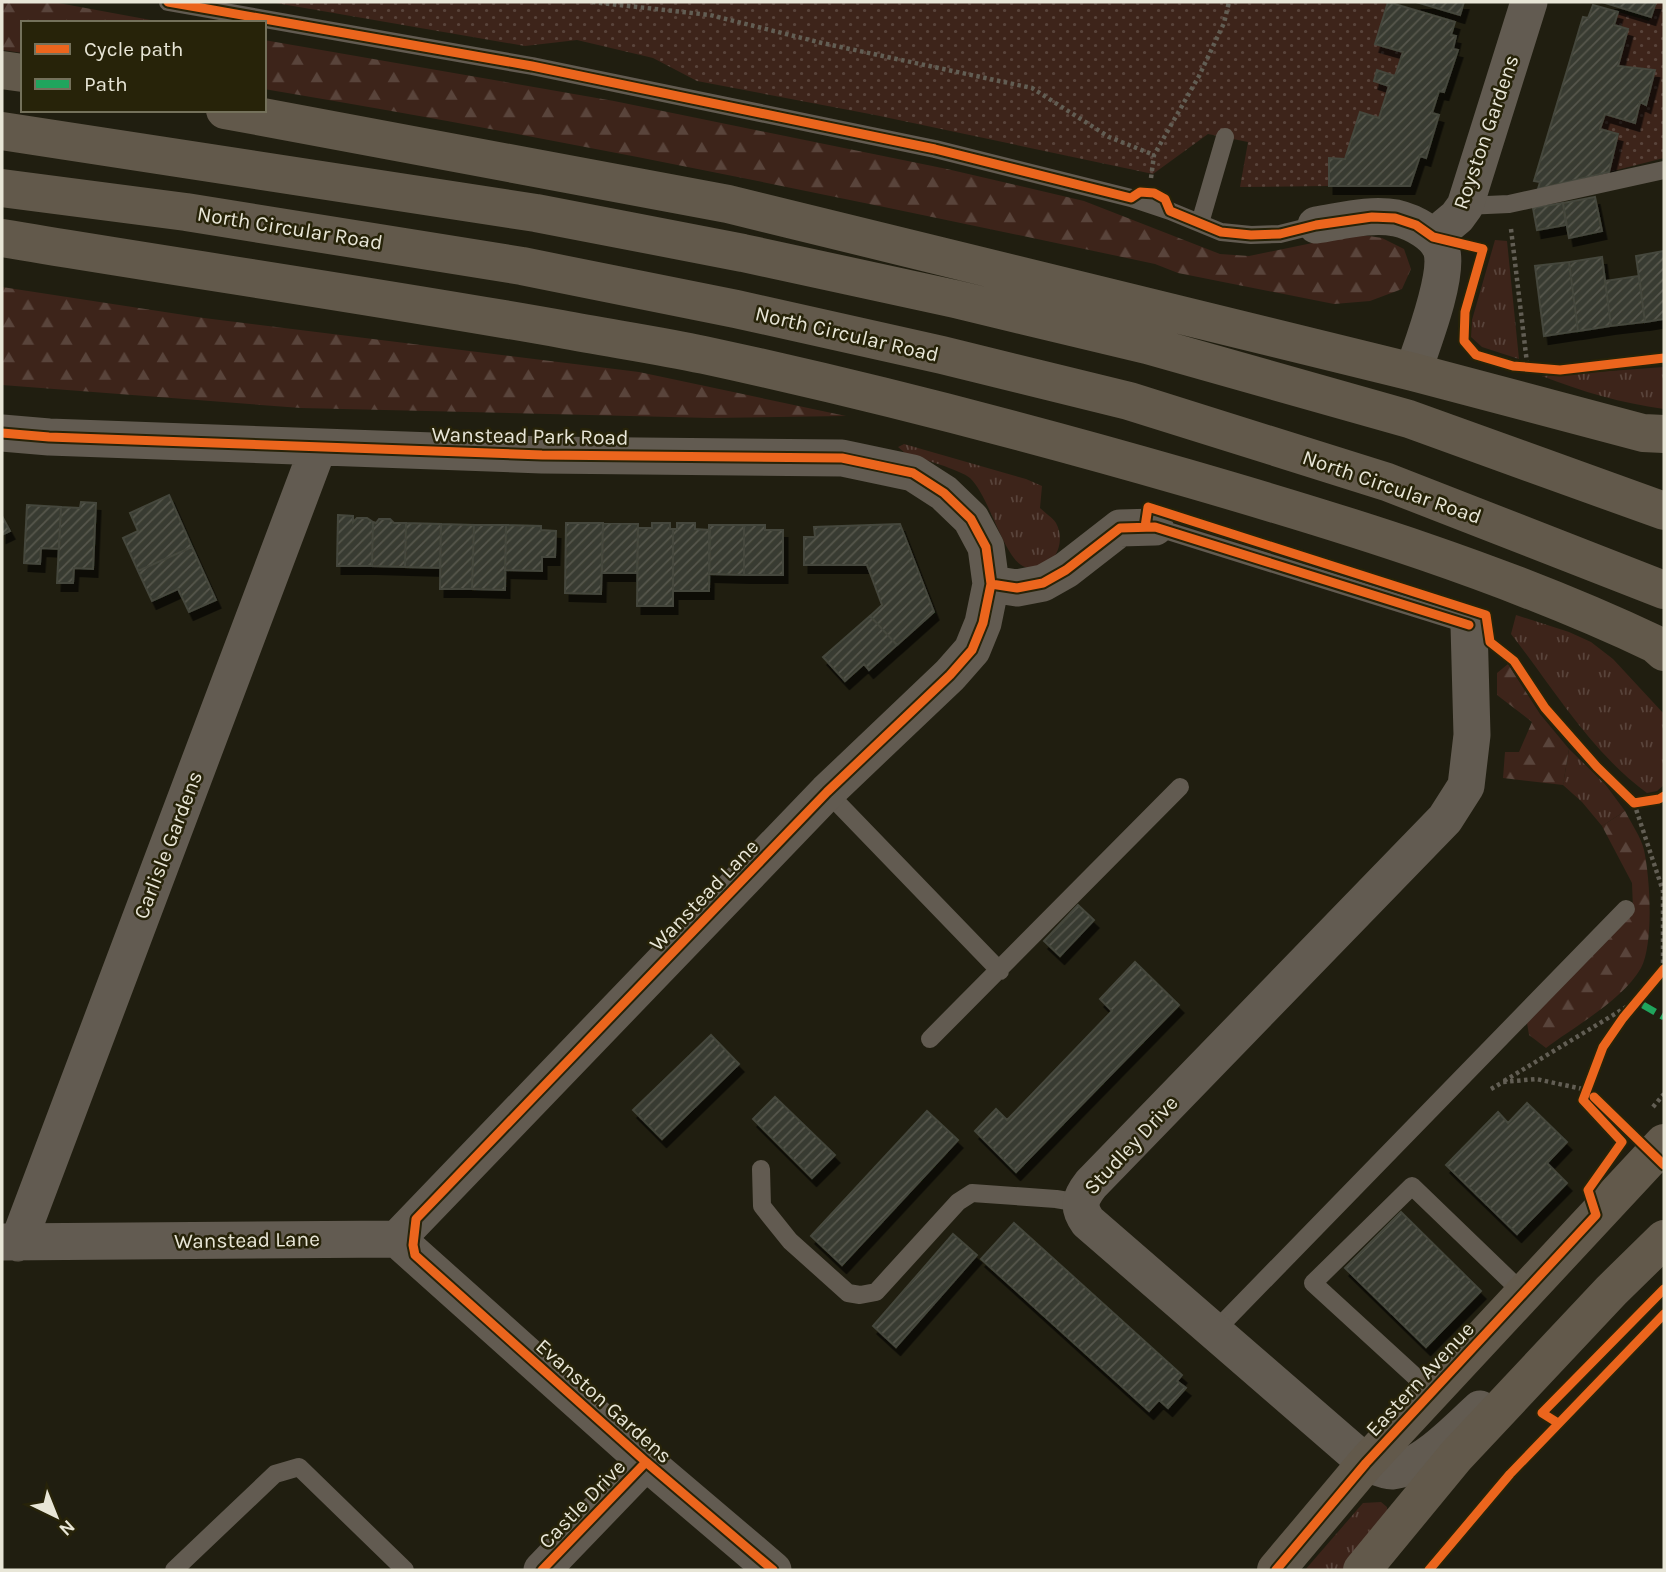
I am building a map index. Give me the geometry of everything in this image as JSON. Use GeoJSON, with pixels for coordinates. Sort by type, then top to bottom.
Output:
{"type":"FeatureCollection","features":[{"type":"Feature","properties":{"kind":"highway"},"geometry":{"type":"LineString","coordinates":[[2,70],[21,73]]}},
{"type":"Feature","properties":{"kind":"highway"},"geometry":{"type":"LineString","coordinates":[[236,112],[728,204],[1413,372],[1643,433],[1664,435]]}},
{"type":"Feature","properties":{"kind":"highway"},"geometry":{"type":"LineString","coordinates":[[2,131],[536,213],[743,253],[955,299],[1147,345],[1409,419],[1653,507]]}},
{"type":"Feature","properties":{"kind":"highway","name":"North Circular Road"},"geometry":{"type":"LineString","coordinates":[[2,188],[186,212],[523,266],[736,309],[942,355],[1129,401],[1374,478],[1664,590]]}},
{"type":"Feature","properties":{"kind":"highway"},"geometry":{"type":"LineString","coordinates":[[2,238],[444,308],[689,352],[896,399],[1074,445],[1254,497],[1452,561],[1573,606],[1655,644],[1664,652]]}},
{"type":"Feature","properties":{"kind":"highway","name":"Eastern Avenue"},"geometry":{"type":"LineString","coordinates":[[1276,1570],[1366,1463],[1664,1143]]}},
{"type":"Feature","properties":{"kind":"highway"},"geometry":{"type":"LineString","coordinates":[[1362,1570],[1456,1456],[1611,1291],[1664,1239]]}},
{"type":"Feature","properties":{"kind":"street","name":"Royston Gardens"},"geometry":{"type":"LineString","coordinates":[[1433,237],[1457,217],[1465,206],[1529,2]]}},
{"type":"Feature","properties":{"kind":"street"},"geometry":{"type":"LineString","coordinates":[[1316,225],[1372,217],[1395,218],[1416,225],[1433,237],[1442,252],[1440,283],[1413,372]]}},
{"type":"Feature","properties":{"kind":"street","name":"Wanstead Park Road"},"geometry":{"type":"LineString","coordinates":[[2,433],[48,437],[542,455],[842,458],[913,473],[944,493],[971,519],[986,547],[991,584]]}},
{"type":"Feature","properties":{"kind":"street","name":"Carlisle Gardens"},"geometry":{"type":"LineString","coordinates":[[10,1242],[318,448]]}},
{"type":"Feature","properties":{"kind":"street"},"geometry":{"type":"LineString","coordinates":[[991,584],[1017,588],[1043,583],[1066,570],[1120,528],[1155,527]]}},
{"type":"Feature","properties":{"kind":"street","name":"Wanstead Lane"},"geometry":{"type":"LineString","coordinates":[[10,1242],[397,1239],[827,792],[950,675],[972,650],[983,623],[991,584]]}},
{"type":"Feature","properties":{"kind":"street","name":"Studley Drive"},"geometry":{"type":"LineString","coordinates":[[1366,1463],[1088,1222],[1081,1213],[1080,1203],[1091,1184],[1445,819],[1466,786],[1472,735],[1469,625]]}},
{"type":"Feature","properties":{"kind":"street","name":"Evanston Gardens"},"geometry":{"type":"LineString","coordinates":[[397,1239],[646,1462],[773,1570]]}},
{"type":"Feature","properties":{"kind":"street"},"geometry":{"type":"LineString","coordinates":[[1366,1463],[1389,1471],[1408,1468],[1440,1444],[1611,1291]]}},
{"type":"Feature","properties":{"kind":"street","name":"Castle Drive"},"geometry":{"type":"LineString","coordinates":[[542,1570],[646,1462]]}},
{"type":"Feature","properties":{"kind":"lane"},"geometry":{"type":"LineString","coordinates":[[168,2],[531,66],[934,149],[1140,195],[1221,232],[1280,234],[1316,225]]}},
{"type":"Feature","properties":{"kind":"lane"},"geometry":{"type":"LineString","coordinates":[[1200,223],[1225,137]]}},
{"type":"Feature","properties":{"kind":"lane"},"geometry":{"type":"LineString","coordinates":[[1465,206],[1509,204],[1664,170]]}},
{"type":"Feature","properties":{"kind":"lane"},"geometry":{"type":"LineString","coordinates":[[1155,527],[1469,625]]}},
{"type":"Feature","properties":{"kind":"lane"},"geometry":{"type":"LineString","coordinates":[[930,1039],[1181,787]]}},
{"type":"Feature","properties":{"kind":"lane"},"geometry":{"type":"LineString","coordinates":[[827,792],[1000,971]]}},
{"type":"Feature","properties":{"kind":"lane"},"geometry":{"type":"LineString","coordinates":[[1215,1331],[1626,909]]}},
{"type":"Feature","properties":{"kind":"lane"},"geometry":{"type":"LineString","coordinates":[[761,1169],[762,1206],[790,1241],[848,1293],[876,1292],[958,1202],[972,1193],[1080,1203]]}},
{"type":"Feature","properties":{"kind":"lane"},"geometry":{"type":"LineString","coordinates":[[1432,1392],[1313,1283],[1412,1186],[1523,1293]]}},
{"type":"Feature","properties":{"kind":"lane"},"geometry":{"type":"LineString","coordinates":[[174,1570],[275,1474],[299,1467],[405,1570]]}},
{"type":"Feature","properties":{"kind":"path"},"geometry":{"type":"LineString","coordinates":[[592,2],[710,15],[822,43],[1032,88],[1109,137],[1154,155]]}},
{"type":"Feature","properties":{"kind":"path"},"geometry":{"type":"LineString","coordinates":[[1140,195],[1153,173],[1154,155],[1199,76],[1224,23],[1229,2]]}},
{"type":"Feature","properties":{"kind":"path"},"geometry":{"type":"LineString","coordinates":[[1509,204],[1524,367],[1538,369]]}},
{"type":"Feature","properties":{"kind":"path"},"geometry":{"type":"LineString","coordinates":[[1498,648],[1514,661],[1553,718],[1634,803],[1664,891],[1663,970],[1603,1047],[1583,1100],[1612,1132]]}},
{"type":"Feature","properties":{"kind":"path"},"geometry":{"type":"LineString","coordinates":[[1634,803],[1647,801]]}},
{"type":"Feature","properties":{"kind":"path"},"geometry":{"type":"LineString","coordinates":[[1638,1000],[1643,1005]]}},
{"type":"Feature","properties":{"kind":"path"},"geometry":{"type":"LineString","coordinates":[[1503,1082],[1638,1000]]}},
{"type":"Feature","properties":{"kind":"path"},"geometry":{"type":"LineString","coordinates":[[1587,1090],[1619,1119]]}},
{"type":"Feature","properties":{"kind":"path"},"geometry":{"type":"LineString","coordinates":[[1616,1152],[1622,1142]]}},
{"type":"Feature","properties":{"kind":"path"},"geometry":{"type":"LineString","coordinates":[[1548,1434],[1567,1413]]}},
{"type":"Feature","properties":{"kind":"green space"},"geometry":{"type":"Polygon","coordinates":[[[2,2],[53,2],[156,21],[21,21],[21,53],[2,50],[2,2]]]}},
{"type":"Feature","properties":{"kind":"green space"},"geometry":{"type":"Polygon","coordinates":[[[270,2],[1388,2],[1375,43],[1403,52],[1395,76],[1377,70],[1374,81],[1389,86],[1379,118],[1360,113],[1345,159],[1329,159],[1329,186],[1240,187],[1248,142],[1208,134],[1153,174],[875,115],[697,81],[653,58],[577,40],[525,46],[270,2]]]}},
{"type":"Feature","properties":{"kind":"green space"},"geometry":{"type":"Polygon","coordinates":[[[1656,2],[1664,2],[1664,158],[1609,172],[1618,134],[1600,129],[1605,114],[1640,102],[1646,104],[1655,70],[1618,66],[1628,29],[1614,25],[1618,12],[1649,21],[1656,2]]]}},
{"type":"Feature","properties":{"kind":"green space"},"geometry":{"type":"Polygon","coordinates":[[[266,40],[614,101],[947,169],[1084,201],[1220,254],[1249,256],[1356,234],[1382,238],[1404,249],[1411,269],[1402,289],[1370,301],[1334,304],[1178,273],[1155,264],[933,217],[488,129],[266,89],[266,40]]]}},
{"type":"Feature","properties":{"kind":"green space"},"geometry":{"type":"Polygon","coordinates":[[[1495,240],[1507,241],[1519,359],[1482,347],[1471,337],[1472,320],[1495,240]]]}},
{"type":"Feature","properties":{"kind":"green space"},"geometry":{"type":"Polygon","coordinates":[[[2,287],[204,318],[639,372],[846,416],[711,418],[301,408],[2,385],[2,287]]]}},
{"type":"Feature","properties":{"kind":"green space"},"geometry":{"type":"Polygon","coordinates":[[[1664,367],[1664,409],[1602,396],[1542,376],[1664,367]]]}},
{"type":"Feature","properties":{"kind":"green space"},"geometry":{"type":"Polygon","coordinates":[[[904,444],[1042,486],[1040,508],[1055,521],[1059,531],[1060,540],[1055,556],[1049,563],[1034,569],[1017,562],[970,478],[905,453],[898,447],[904,444]]]}},
{"type":"Feature","properties":{"kind":"green space"},"geometry":{"type":"Polygon","coordinates":[[[1516,615],[1591,642],[1613,659],[1664,714],[1664,785],[1657,791],[1647,793],[1590,739],[1511,634],[1516,615]]]}},
{"type":"Feature","properties":{"kind":"green space"},"geometry":{"type":"Polygon","coordinates":[[[1508,664],[1540,714],[1569,749],[1563,785],[1503,778],[1505,752],[1519,752],[1532,722],[1497,695],[1497,673],[1508,664]]]}},
{"type":"Feature","properties":{"kind":"green space"},"geometry":{"type":"Polygon","coordinates":[[[1569,749],[1605,784],[1625,811],[1602,826],[1563,785],[1569,749]]]}},
{"type":"Feature","properties":{"kind":"green space"},"geometry":{"type":"Polygon","coordinates":[[[1625,811],[1641,840],[1646,862],[1650,910],[1645,957],[1641,968],[1623,991],[1546,1048],[1529,1035],[1527,1023],[1633,909],[1632,883],[1602,826],[1625,811]]]}},
{"type":"Feature","properties":{"kind":"green space"},"geometry":{"type":"Polygon","coordinates":[[[1381,1502],[1387,1507],[1387,1513],[1342,1570],[1305,1570],[1363,1503],[1381,1502]]]}},
{"type":"Feature","properties":{"kind":"building"},"geometry":{"type":"Polygon","coordinates":[[[1388,2],[1455,22],[1451,35],[1456,36],[1453,49],[1458,50],[1444,92],[1439,91],[1432,113],[1439,115],[1426,158],[1420,156],[1410,186],[1329,186],[1329,158],[1345,159],[1360,112],[1379,118],[1389,86],[1374,81],[1377,70],[1395,76],[1403,52],[1375,44],[1388,2]]]}},
{"type":"Feature","properties":{"kind":"building"},"geometry":{"type":"Polygon","coordinates":[[[1416,2],[1464,2],[1460,15],[1416,2]]]}},
{"type":"Feature","properties":{"kind":"building"},"geometry":{"type":"Polygon","coordinates":[[[1602,2],[1656,2],[1651,17],[1602,2]]]}},
{"type":"Feature","properties":{"kind":"building"},"geometry":{"type":"Polygon","coordinates":[[[1593,5],[1618,12],[1614,25],[1628,29],[1618,66],[1655,70],[1646,105],[1640,102],[1635,123],[1605,114],[1600,129],[1618,134],[1609,172],[1538,189],[1540,182],[1534,181],[1583,17],[1588,18],[1593,5]]]}},
{"type":"Feature","properties":{"kind":"building"},"geometry":{"type":"Polygon","coordinates":[[[1595,197],[1602,231],[1569,238],[1563,203],[1595,197]]]}},
{"type":"Feature","properties":{"kind":"building"},"geometry":{"type":"Polygon","coordinates":[[[1563,203],[1566,225],[1537,230],[1533,208],[1563,203]]]}},
{"type":"Feature","properties":{"kind":"building"},"geometry":{"type":"Polygon","coordinates":[[[1664,251],[1664,319],[1645,322],[1636,256],[1664,251]]]}},
{"type":"Feature","properties":{"kind":"building"},"geometry":{"type":"Polygon","coordinates":[[[1602,257],[1611,326],[1578,331],[1569,262],[1602,257]]]}},
{"type":"Feature","properties":{"kind":"building"},"geometry":{"type":"Polygon","coordinates":[[[1569,262],[1578,331],[1544,336],[1535,266],[1569,262]]]}},
{"type":"Feature","properties":{"kind":"building"},"geometry":{"type":"Polygon","coordinates":[[[1639,276],[1645,322],[1611,326],[1605,281],[1639,276]]]}},
{"type":"Feature","properties":{"kind":"building"},"geometry":{"type":"Polygon","coordinates":[[[169,495],[192,547],[138,571],[123,538],[138,531],[130,513],[169,495]]]}},
{"type":"Feature","properties":{"kind":"building"},"geometry":{"type":"Polygon","coordinates":[[[81,502],[96,503],[93,569],[74,568],[73,583],[57,583],[61,507],[80,508],[81,502]]]}},
{"type":"Feature","properties":{"kind":"building"},"geometry":{"type":"Polygon","coordinates":[[[27,505],[61,507],[59,549],[41,548],[40,564],[24,563],[27,505]]]}},
{"type":"Feature","properties":{"kind":"building"},"geometry":{"type":"Polygon","coordinates":[[[338,515],[353,516],[353,522],[357,518],[367,518],[373,522],[372,566],[337,566],[338,515]]]}},
{"type":"Feature","properties":{"kind":"building"},"geometry":{"type":"Polygon","coordinates":[[[2,516],[10,531],[2,535],[2,516]]]}},
{"type":"Feature","properties":{"kind":"building"},"geometry":{"type":"Polygon","coordinates":[[[379,519],[406,523],[405,567],[372,566],[373,522],[376,523],[379,519]]]}},
{"type":"Feature","properties":{"kind":"building"},"geometry":{"type":"Polygon","coordinates":[[[406,523],[441,524],[440,568],[405,567],[406,523]]]}},
{"type":"Feature","properties":{"kind":"building"},"geometry":{"type":"Polygon","coordinates":[[[566,523],[603,523],[601,594],[565,593],[566,523]]]}},
{"type":"Feature","properties":{"kind":"building"},"geometry":{"type":"Polygon","coordinates":[[[603,523],[638,524],[637,573],[602,573],[603,523]]]}},
{"type":"Feature","properties":{"kind":"building"},"geometry":{"type":"Polygon","coordinates":[[[652,523],[670,523],[670,529],[673,529],[673,606],[637,606],[638,528],[652,528],[652,523]]]}},
{"type":"Feature","properties":{"kind":"building"},"geometry":{"type":"Polygon","coordinates":[[[677,523],[695,523],[695,529],[710,530],[709,591],[673,591],[673,529],[677,529],[677,523]]]}},
{"type":"Feature","properties":{"kind":"building"},"geometry":{"type":"Polygon","coordinates":[[[441,524],[474,525],[472,589],[440,589],[441,524]]]}},
{"type":"Feature","properties":{"kind":"building"},"geometry":{"type":"Polygon","coordinates":[[[900,524],[934,612],[897,645],[870,616],[882,605],[867,565],[804,565],[804,537],[815,537],[814,527],[900,524]]]}},
{"type":"Feature","properties":{"kind":"building"},"geometry":{"type":"Polygon","coordinates":[[[474,525],[506,525],[505,590],[472,589],[474,525]]]}},
{"type":"Feature","properties":{"kind":"building"},"geometry":{"type":"Polygon","coordinates":[[[506,525],[541,526],[541,530],[556,531],[555,557],[542,557],[542,571],[505,570],[506,525]]]}},
{"type":"Feature","properties":{"kind":"building"},"geometry":{"type":"Polygon","coordinates":[[[709,525],[744,525],[744,575],[709,574],[709,525]]]}},
{"type":"Feature","properties":{"kind":"building"},"geometry":{"type":"Polygon","coordinates":[[[744,525],[765,525],[765,530],[783,530],[783,575],[744,575],[744,525]]]}},
{"type":"Feature","properties":{"kind":"building"},"geometry":{"type":"Polygon","coordinates":[[[192,547],[216,600],[189,612],[178,589],[152,601],[138,571],[192,547]]]}},
{"type":"Feature","properties":{"kind":"building"},"geometry":{"type":"Polygon","coordinates":[[[870,616],[897,645],[869,670],[864,664],[845,681],[823,657],[870,616]]]}},
{"type":"Feature","properties":{"kind":"building"},"geometry":{"type":"Polygon","coordinates":[[[1078,905],[1094,920],[1060,956],[1044,941],[1078,905]]]}},
{"type":"Feature","properties":{"kind":"building"},"geometry":{"type":"Polygon","coordinates":[[[1135,962],[1179,1005],[1016,1172],[975,1131],[996,1109],[1007,1120],[1112,1011],[1100,999],[1135,962]]]}},
{"type":"Feature","properties":{"kind":"building"},"geometry":{"type":"Polygon","coordinates":[[[711,1035],[739,1064],[662,1139],[633,1110],[711,1035]]]}},
{"type":"Feature","properties":{"kind":"building"},"geometry":{"type":"Polygon","coordinates":[[[775,1097],[835,1155],[812,1178],[753,1119],[775,1097]]]}},
{"type":"Feature","properties":{"kind":"building"},"geometry":{"type":"Polygon","coordinates":[[[1527,1103],[1567,1142],[1547,1163],[1567,1183],[1517,1234],[1446,1165],[1498,1112],[1508,1123],[1527,1103]]]}},
{"type":"Feature","properties":{"kind":"building"},"geometry":{"type":"Polygon","coordinates":[[[927,1111],[958,1140],[842,1265],[811,1236],[927,1111]]]}},
{"type":"Feature","properties":{"kind":"building"},"geometry":{"type":"Polygon","coordinates":[[[1401,1212],[1481,1291],[1426,1347],[1345,1268],[1401,1212]]]}},
{"type":"Feature","properties":{"kind":"building"},"geometry":{"type":"Polygon","coordinates":[[[1014,1223],[1182,1375],[1177,1381],[1186,1388],[1168,1408],[1159,1400],[1149,1411],[981,1259],[1014,1223]]]}},
{"type":"Feature","properties":{"kind":"building"},"geometry":{"type":"Polygon","coordinates":[[[953,1234],[977,1255],[896,1347],[873,1326],[953,1234]]]}},
{"type":"Feature","properties":{"kind":"marked path"},"geometry":{"type":"LineString","coordinates":[[1643,1005],[1664,1017]]}},
{"type":"Feature","properties":{"kind":"cycle path"},"geometry":{"type":"LineString","coordinates":[[168,2],[532,66],[935,149],[1131,198],[1140,192],[1154,193],[1165,199],[1170,211],[1221,232],[1280,234],[1316,225],[1372,217],[1395,218],[1416,225],[1433,237],[1483,249],[1465,312],[1464,341],[1476,355],[1513,366],[1560,370],[1664,358]]}},
{"type":"Feature","properties":{"kind":"cycle path"},"geometry":{"type":"LineString","coordinates":[[2,433],[542,455],[842,458],[913,473],[944,493],[971,519],[986,547],[991,584],[983,623],[972,650],[950,675],[827,792],[416,1219],[413,1245],[415,1255],[646,1462],[773,1570]]}},
{"type":"Feature","properties":{"kind":"cycle path"},"geometry":{"type":"LineString","coordinates":[[1145,527],[1148,507],[1486,615],[1490,642],[1514,661],[1545,708],[1597,767],[1634,803],[1664,796]]}},
{"type":"Feature","properties":{"kind":"cycle path"},"geometry":{"type":"LineString","coordinates":[[991,584],[1017,588],[1043,583],[1066,570],[1120,528],[1155,527],[1469,625]]}},
{"type":"Feature","properties":{"kind":"cycle path"},"geometry":{"type":"LineString","coordinates":[[1276,1570],[1366,1463],[1596,1215],[1588,1190],[1622,1142],[1583,1100],[1603,1047],[1623,1018],[1664,969]]}},
{"type":"Feature","properties":{"kind":"cycle path"},"geometry":{"type":"LineString","coordinates":[[1594,1097],[1664,1165]]}},
{"type":"Feature","properties":{"kind":"cycle path"},"geometry":{"type":"LineString","coordinates":[[1558,1423],[1542,1413],[1664,1289]]}},
{"type":"Feature","properties":{"kind":"cycle path"},"geometry":{"type":"LineString","coordinates":[[1429,1570],[1510,1474],[1664,1314]]}},
{"type":"Feature","properties":{"kind":"cycle path"},"geometry":{"type":"LineString","coordinates":[[542,1570],[646,1462]]}}]}
